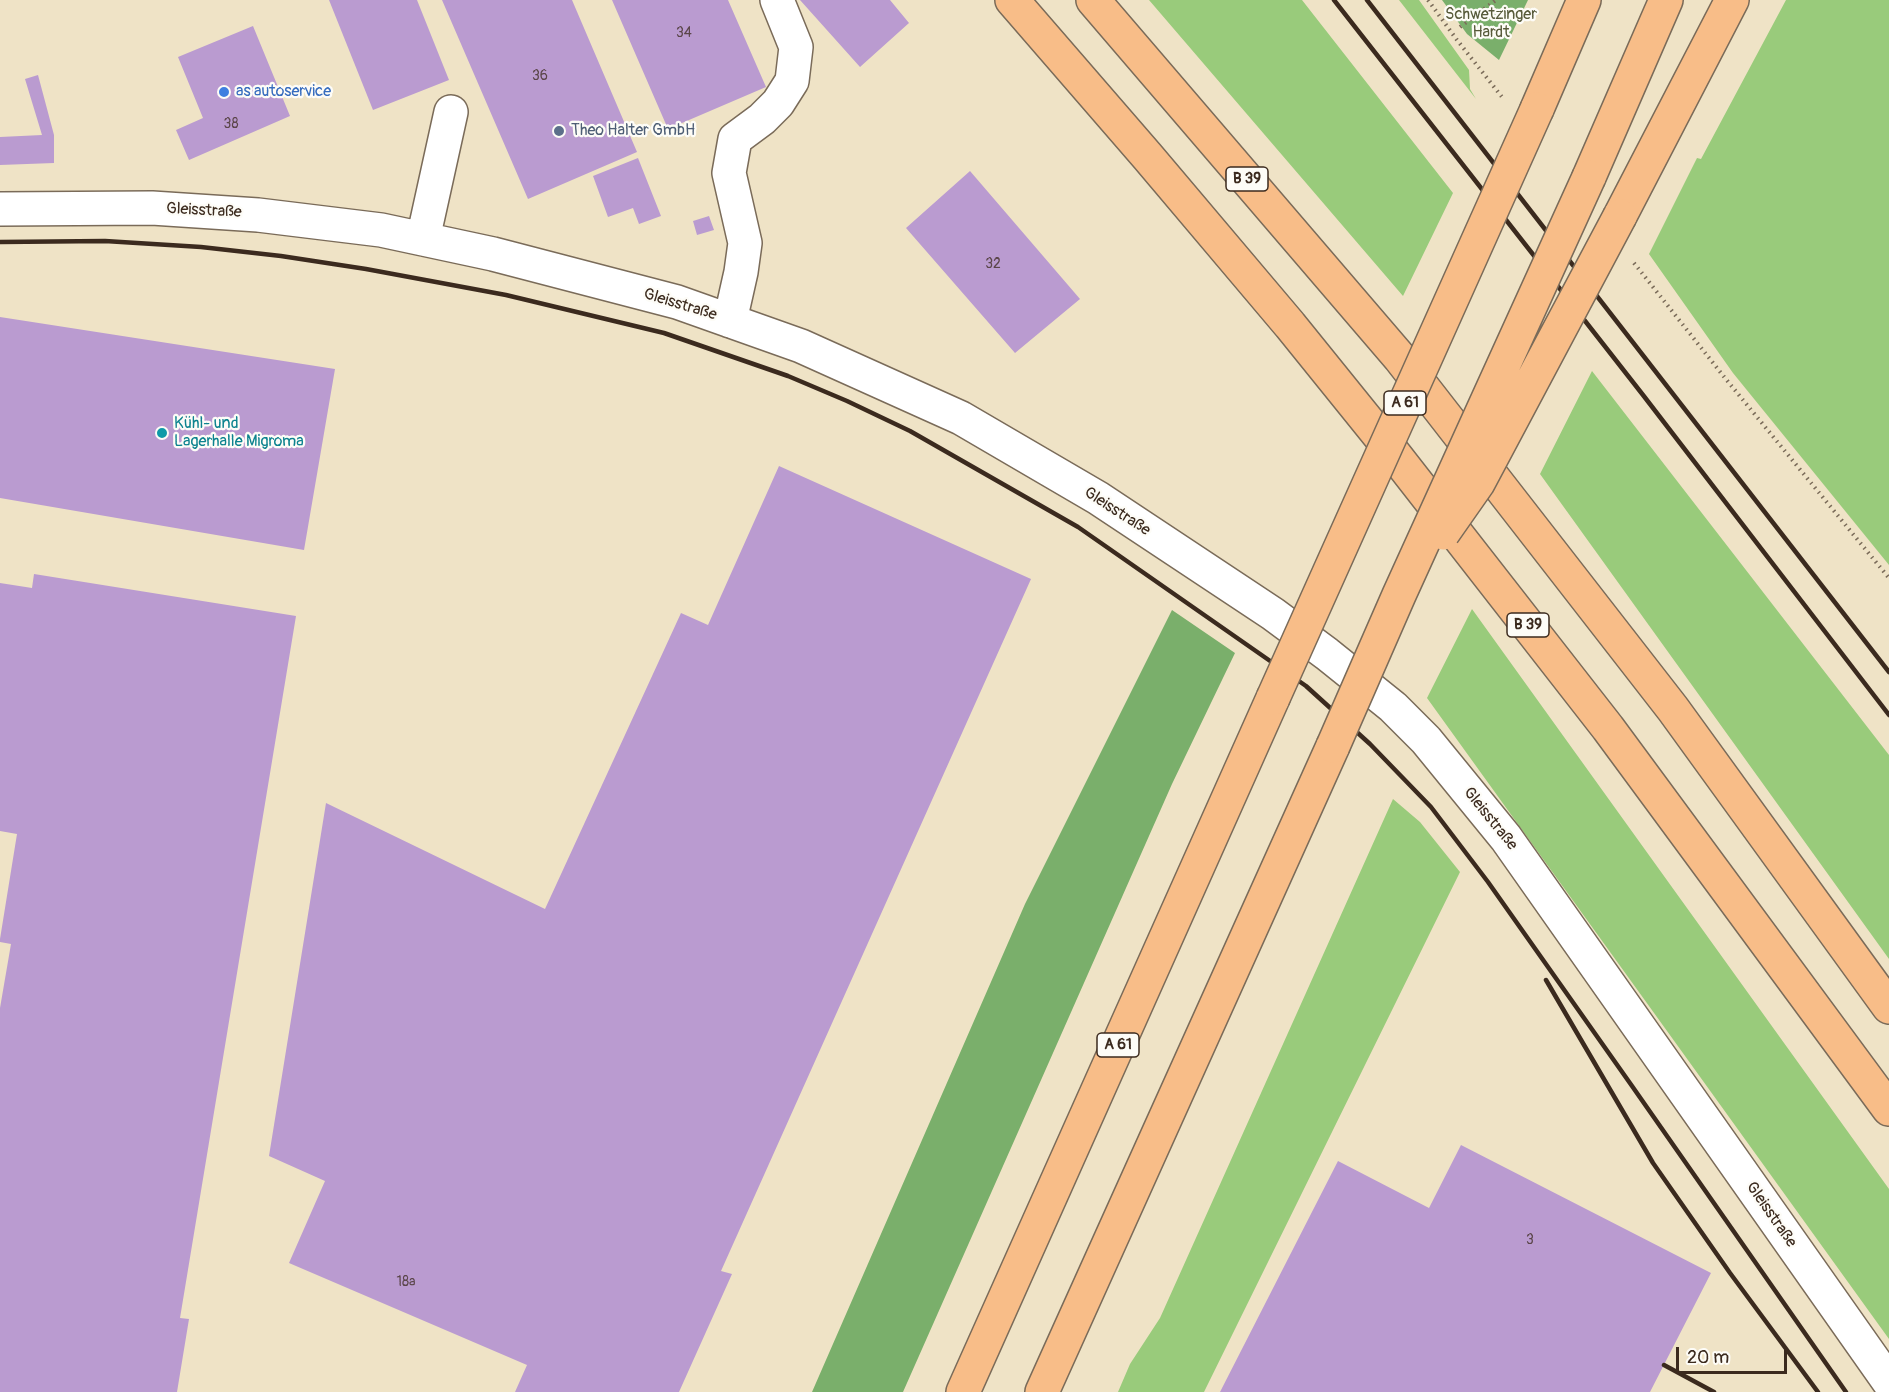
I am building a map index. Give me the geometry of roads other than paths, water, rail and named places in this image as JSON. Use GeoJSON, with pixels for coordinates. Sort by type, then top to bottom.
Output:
{"type":"FeatureCollection","features":[{"type":"Feature","properties":{"kind":"highway","name":"B 39"},"geometry":{"type":"LineString","coordinates":[[1012,0],[1163,174],[1395,454],[1608,729],[1889,1109]]}},
{"type":"Feature","properties":{"kind":"highway","name":"B 39"},"geometry":{"type":"LineString","coordinates":[[1093,0],[1400,358],[1673,709],[1889,1007]]}},
{"type":"Feature","properties":{"kind":"highway","name":"A 61"},"geometry":{"type":"LineString","coordinates":[[963,1392],[1273,698],[1523,107],[1584,0]]}},
{"type":"Feature","properties":{"kind":"highway"},"geometry":{"type":"LineString","coordinates":[[1042,1392],[1589,177],[1666,0]]}},
{"type":"Feature","properties":{"kind":"highway"},"geometry":{"type":"LineString","coordinates":[[1399,595],[1478,483],[1732,0]]}},
{"type":"Feature","properties":{"kind":"street"},"geometry":{"type":"LineString","coordinates":[[730,321],[745,243],[729,173],[735,139],[762,119],[778,103],[792,81],[796,47],[777,0]]}},
{"type":"Feature","properties":{"kind":"street"},"geometry":{"type":"LineString","coordinates":[[423,239],[451,112]]}},
{"type":"Feature","properties":{"kind":"street","name":"Gleisstraße"},"geometry":{"type":"LineString","coordinates":[[0,208],[152,208],[258,214],[381,230],[493,254],[677,302],[801,346],[961,418],[1098,498],[1273,614],[1327,654],[1393,707],[1426,741],[1506,838],[1889,1382]]}},
{"type":"Feature","properties":{"kind":"railway"},"geometry":{"type":"LineString","coordinates":[[1334,0],[1643,395],[1889,715]]}},
{"type":"Feature","properties":{"kind":"railway"},"geometry":{"type":"LineString","coordinates":[[1367,0],[1889,672]]}},
{"type":"Feature","properties":{"kind":"railway"},"geometry":{"type":"LineString","coordinates":[[0,242],[105,241],[201,247],[281,256],[506,295],[664,333],[788,376],[847,401],[910,431],[1078,527],[1306,686],[1370,744],[1431,807],[1488,882],[1846,1392]]}},
{"type":"Feature","properties":{"kind":"railway"},"geometry":{"type":"LineString","coordinates":[[1546,980],[1653,1163],[1730,1273],[1818,1392]]}},
{"type":"Feature","properties":{"kind":"railway"},"geometry":{"type":"LineString","coordinates":[[1664,1365],[1714,1392]]}},
{"type":"Feature","properties":{"kind":"place","name":"as autoservice"},"geometry":{"type":"Point","coordinates":[224,92]}},
{"type":"Feature","properties":{"kind":"place","name":"Theo Halter GmbH"},"geometry":{"type":"Point","coordinates":[559,131]}},
{"type":"Feature","properties":{"kind":"place","name":"Kühl- und Lagerhalle Migroma"},"geometry":{"type":"Point","coordinates":[162,433]}},
{"type":"Feature","properties":{"kind":"park label","name":"Schwetzinger Hardt"},"geometry":{"type":"Point","coordinates":[1491,24]}}]}
